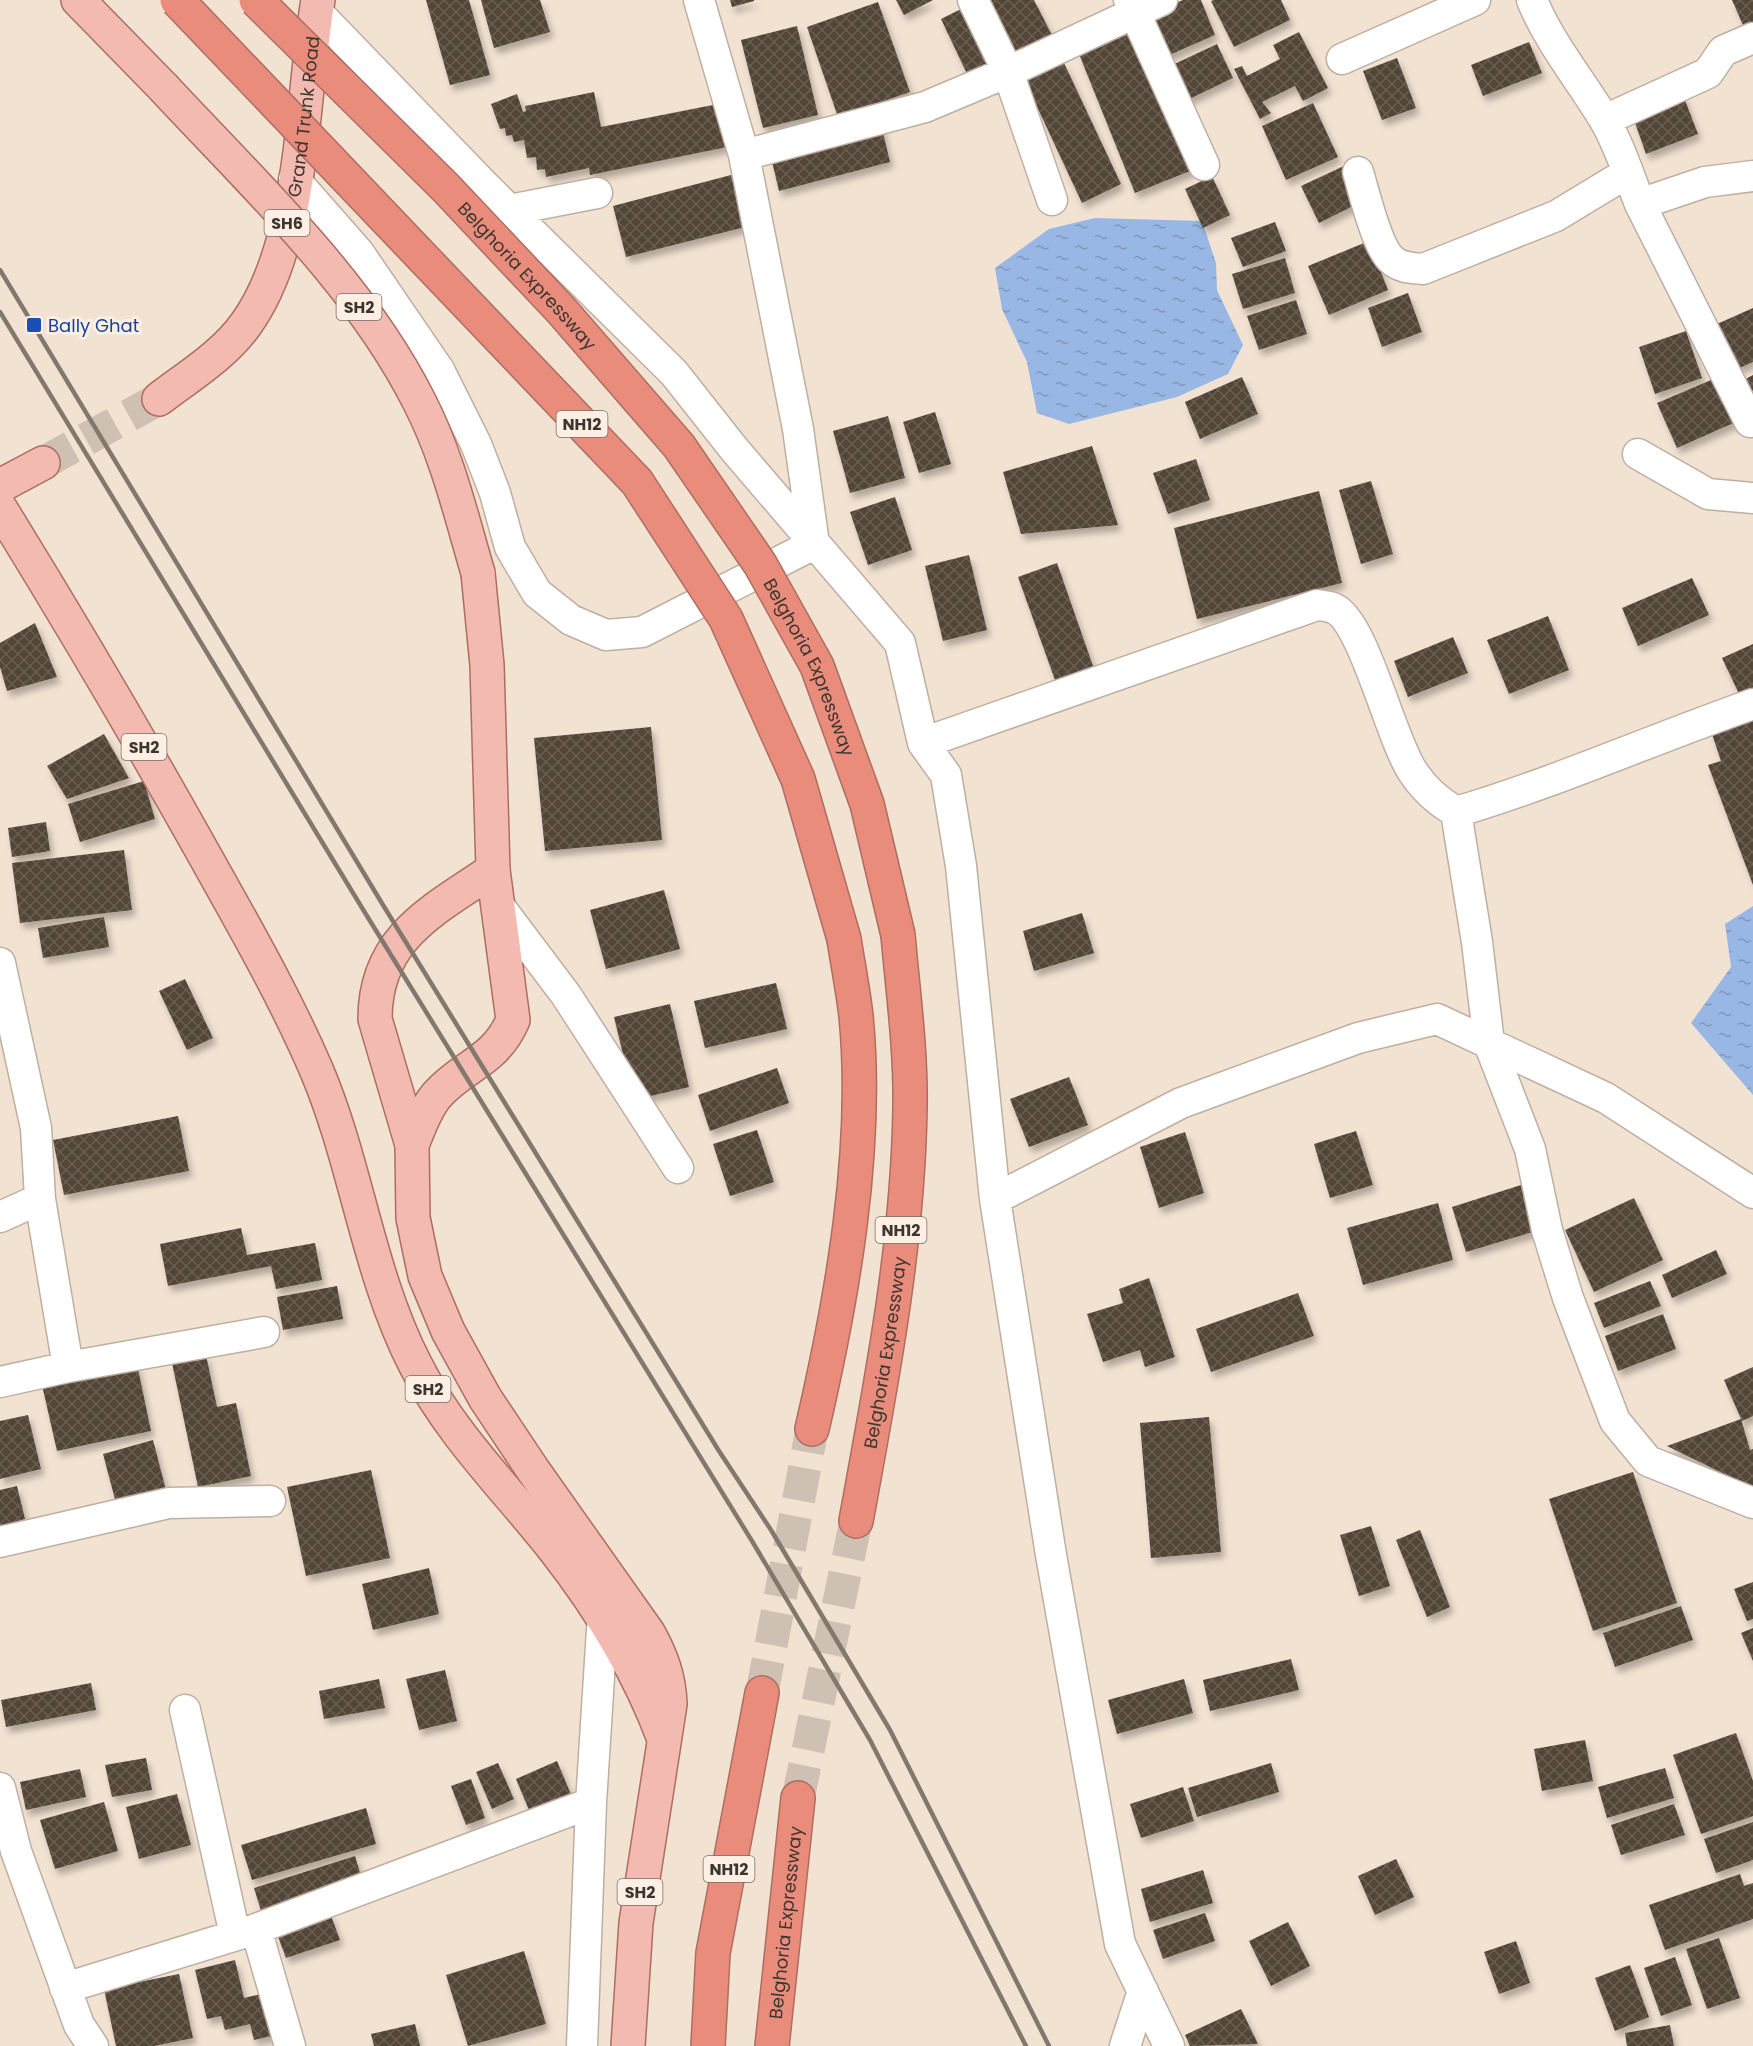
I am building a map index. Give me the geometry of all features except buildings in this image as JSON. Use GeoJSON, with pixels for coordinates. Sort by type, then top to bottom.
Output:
{"type":"FeatureCollection","features":[{"type":"Feature","properties":{"kind":"highway","name":"NH12"},"geometry":{"type":"LineString","coordinates":[[177,0],[637,482],[726,619],[798,779],[844,939],[856,1016],[858,1087],[847,1250],[832,1343],[812,1429]]}},
{"type":"Feature","properties":{"kind":"highway","name":"Belghoria Expressway"},"geometry":{"type":"LineString","coordinates":[[256,0],[461,204],[561,310],[686,456],[760,564],[817,666],[867,804],[898,935],[910,1107],[904,1203],[893,1312],[856,1521]]}},
{"type":"Feature","properties":{"kind":"highway","name":"NH12"},"geometry":{"type":"LineString","coordinates":[[708,2046],[713,1953],[762,1693]]}},
{"type":"Feature","properties":{"kind":"highway","name":"Belghoria Expressway"},"geometry":{"type":"LineString","coordinates":[[772,2046],[781,1938],[798,1798]]}},
{"type":"Feature","properties":{"kind":"main road","name":"SH2"},"geometry":{"type":"LineString","coordinates":[[79,0],[163,87],[335,274],[389,349],[419,401],[448,469],[478,573],[488,676],[493,870],[513,1020],[505,1040],[437,1094],[425,1113],[412,1145],[413,1218],[425,1276],[448,1331],[648,1697],[664,1739]]}},
{"type":"Feature","properties":{"kind":"main road","name":"Grand Trunk Road"},"geometry":{"type":"LineString","coordinates":[[159,399],[211,360],[246,325],[270,282],[285,235],[317,6]]}},
{"type":"Feature","properties":{"kind":"main road"},"geometry":{"type":"LineString","coordinates":[[0,486],[43,463]]}},
{"type":"Feature","properties":{"kind":"main road","name":"SH2"},"geometry":{"type":"LineString","coordinates":[[0,508],[91,655],[281,991],[317,1072],[336,1126],[386,1301],[414,1363],[454,1428],[564,1540],[622,1594],[662,1658],[669,1681],[670,1704],[636,1923],[628,2046]]}},
{"type":"Feature","properties":{"kind":"main road"},"geometry":{"type":"LineString","coordinates":[[412,1145],[375,1019],[375,999],[380,974],[390,954],[432,911],[493,870]]}},
{"type":"Feature","properties":{"kind":"street"},"geometry":{"type":"LineString","coordinates":[[699,0],[744,155],[798,429],[814,543]]}},
{"type":"Feature","properties":{"kind":"street"},"geometry":{"type":"LineString","coordinates":[[973,0],[1008,72],[1052,200]]}},
{"type":"Feature","properties":{"kind":"street"},"geometry":{"type":"LineString","coordinates":[[1342,59],[1475,0]]}},
{"type":"Feature","properties":{"kind":"street"},"geometry":{"type":"LineString","coordinates":[[1532,0],[1541,21],[1575,79],[1605,120],[1640,204],[1750,422]]}},
{"type":"Feature","properties":{"kind":"street"},"geometry":{"type":"LineString","coordinates":[[744,155],[925,107],[1008,72],[1142,4],[1204,165]]}},
{"type":"Feature","properties":{"kind":"street"},"geometry":{"type":"LineString","coordinates":[[317,6],[508,210],[674,373],[734,449],[900,643],[923,743],[946,775],[962,866],[995,1199],[1051,1556],[1120,1944],[1169,2046]]}},
{"type":"Feature","properties":{"kind":"street"},"geometry":{"type":"LineString","coordinates":[[1605,120],[1708,73],[1723,51],[1753,38]]}},
{"type":"Feature","properties":{"kind":"street"},"geometry":{"type":"LineString","coordinates":[[1358,172],[1377,233],[1391,260],[1405,267],[1423,269],[1556,216],[1627,173]]}},
{"type":"Feature","properties":{"kind":"street"},"geometry":{"type":"LineString","coordinates":[[1640,204],[1705,182],[1753,176]]}},
{"type":"Feature","properties":{"kind":"street"},"geometry":{"type":"LineString","coordinates":[[294,179],[359,253],[439,370],[476,444],[495,493],[510,547],[537,593],[571,620],[606,635],[642,632],[814,543]]}},
{"type":"Feature","properties":{"kind":"street"},"geometry":{"type":"LineString","coordinates":[[508,210],[597,193]]}},
{"type":"Feature","properties":{"kind":"street"},"geometry":{"type":"LineString","coordinates":[[1638,454],[1708,494],[1753,498]]}},
{"type":"Feature","properties":{"kind":"street"},"geometry":{"type":"LineString","coordinates":[[923,743],[1317,605],[1336,609],[1359,636],[1380,697],[1413,772],[1438,802],[1456,813],[1525,792],[1665,735],[1753,704]]}},
{"type":"Feature","properties":{"kind":"street"},"geometry":{"type":"LineString","coordinates":[[1456,813],[1477,942],[1489,1043],[1530,1149],[1547,1230],[1568,1298],[1615,1421],[1648,1461],[1753,1503]]}},
{"type":"Feature","properties":{"kind":"street"},"geometry":{"type":"LineString","coordinates":[[499,906],[566,995],[678,1168]]}},
{"type":"Feature","properties":{"kind":"street"},"geometry":{"type":"LineString","coordinates":[[0,963],[36,1128],[40,1199],[68,1367]]}},
{"type":"Feature","properties":{"kind":"street"},"geometry":{"type":"LineString","coordinates":[[995,1199],[1181,1103],[1358,1038],[1437,1019],[1606,1098],[1753,1193]]}},
{"type":"Feature","properties":{"kind":"street"},"geometry":{"type":"LineString","coordinates":[[0,1217],[40,1199]]}},
{"type":"Feature","properties":{"kind":"street"},"geometry":{"type":"LineString","coordinates":[[0,1382],[68,1367],[264,1332]]}},
{"type":"Feature","properties":{"kind":"street"},"geometry":{"type":"LineString","coordinates":[[0,1542],[169,1503],[270,1501]]}},
{"type":"Feature","properties":{"kind":"street"},"geometry":{"type":"LineString","coordinates":[[582,2046],[591,1803],[603,1614]]}},
{"type":"Feature","properties":{"kind":"street"},"geometry":{"type":"LineString","coordinates":[[185,1710],[246,1932],[290,2046]]}},
{"type":"Feature","properties":{"kind":"street"},"geometry":{"type":"LineString","coordinates":[[0,1788],[15,1851],[79,2025],[93,2046]]}},
{"type":"Feature","properties":{"kind":"street"},"geometry":{"type":"LineString","coordinates":[[65,1988],[246,1932],[591,1803]]}},
{"type":"Feature","properties":{"kind":"street"},"geometry":{"type":"LineString","coordinates":[[1125,2046],[1143,1991]]}},
{"type":"Feature","properties":{"kind":"water"},"geometry":{"type":"Polygon","coordinates":[[[1095,218],[1202,221],[1216,263],[1217,290],[1243,345],[1228,374],[1177,397],[1069,424],[1037,413],[1027,362],[1002,309],[995,268],[1049,229],[1095,218]]]}},
{"type":"Feature","properties":{"kind":"water"},"geometry":{"type":"Polygon","coordinates":[[[1753,906],[1753,1095],[1691,1023],[1731,967],[1725,924],[1753,906]]]}},
{"type":"Feature","properties":{"kind":"tunnel"},"geometry":{"type":"LineString","coordinates":[[43,463],[159,399]]}},
{"type":"Feature","properties":{"kind":"tunnel"},"geometry":{"type":"LineString","coordinates":[[762,1693],[812,1429]]}},
{"type":"Feature","properties":{"kind":"tunnel"},"geometry":{"type":"LineString","coordinates":[[798,1798],[856,1521]]}},
{"type":"Feature","properties":{"kind":"railway"},"geometry":{"type":"LineString","coordinates":[[0,270],[383,905],[719,1451],[771,1530],[890,1730],[1049,2046]]}},
{"type":"Feature","properties":{"kind":"railway"},"geometry":{"type":"LineString","coordinates":[[0,312],[367,916],[752,1541],[870,1740],[1026,2046]]}},
{"type":"Feature","properties":{"kind":"place","name":"Bally Ghat"},"geometry":{"type":"Point","coordinates":[34,325]}}]}
